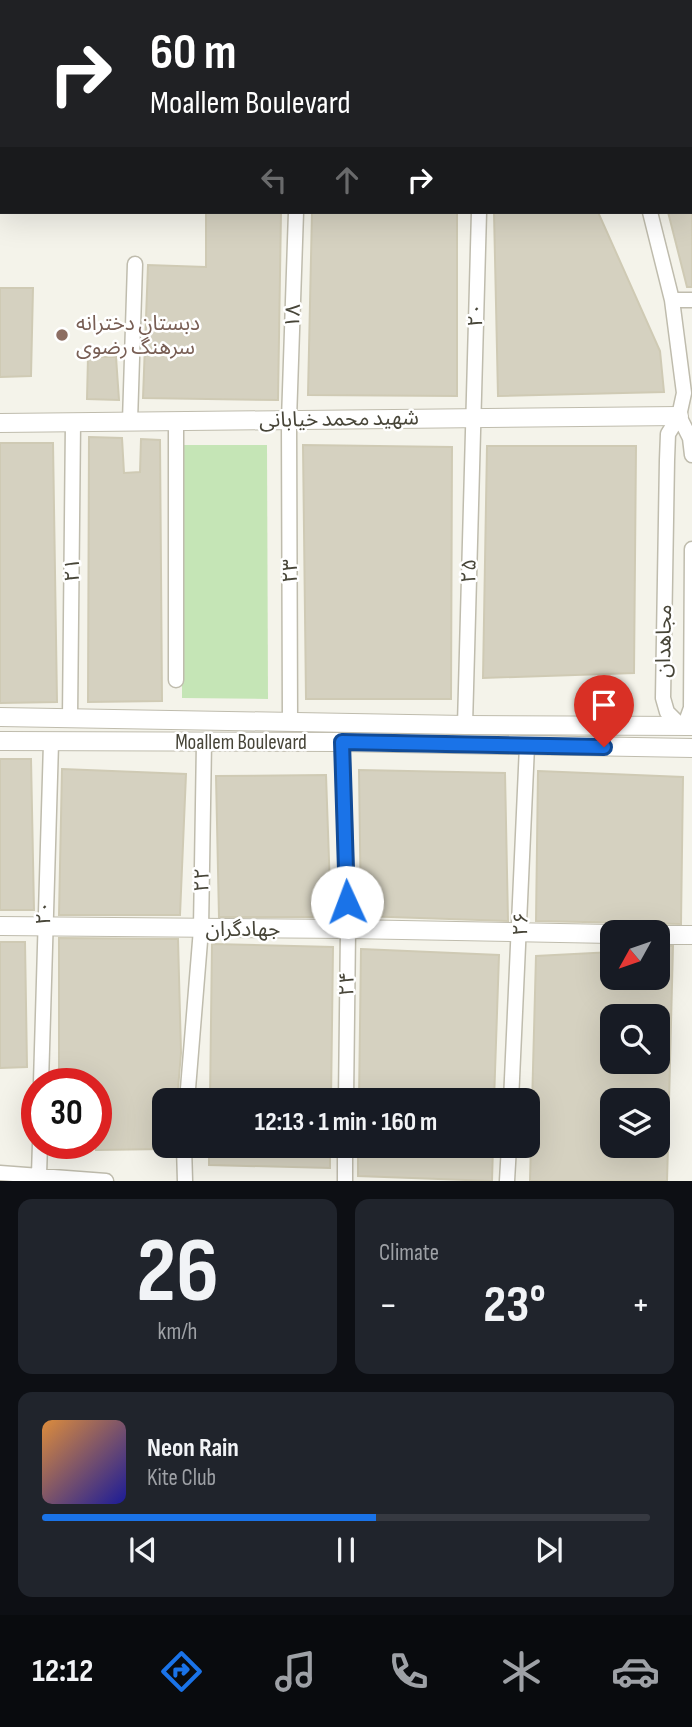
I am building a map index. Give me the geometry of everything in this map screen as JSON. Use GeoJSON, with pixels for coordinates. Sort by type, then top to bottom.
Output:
{"type":"FeatureCollection","features":[{"type":"Feature","properties":{"kind":"street","name":"۱۸"},"geometry":{"type":"LineString","coordinates":[[289,420],[296,214]]}},
{"type":"Feature","properties":{"kind":"street","name":"۲۰"},"geometry":{"type":"LineString","coordinates":[[473,418],[479,214]]}},
{"type":"Feature","properties":{"kind":"street"},"geometry":{"type":"LineString","coordinates":[[650,214],[672,300],[688,393]]}},
{"type":"Feature","properties":{"kind":"street"},"geometry":{"type":"LineString","coordinates":[[130,422],[135,264]]}},
{"type":"Feature","properties":{"kind":"street"},"geometry":{"type":"LineString","coordinates":[[672,300],[692,300]]}},
{"type":"Feature","properties":{"kind":"street","name":"مجاهدان"},"geometry":{"type":"LineString","coordinates":[[687,726],[667,712],[663,698],[668,434],[688,393]]}},
{"type":"Feature","properties":{"kind":"street","name":"شهید محمد خیابانی"},"geometry":{"type":"LineString","coordinates":[[0,423],[679,415]]}},
{"type":"Feature","properties":{"kind":"street"},"geometry":{"type":"LineString","coordinates":[[679,415],[690,438],[692,455]]}},
{"type":"Feature","properties":{"kind":"street","name":"۲۵"},"geometry":{"type":"LineString","coordinates":[[465,725],[473,418]]}},
{"type":"Feature","properties":{"kind":"street","name":"۲۳"},"geometry":{"type":"LineString","coordinates":[[289,420],[290,722]]}},
{"type":"Feature","properties":{"kind":"street"},"geometry":{"type":"LineString","coordinates":[[176,421],[176,680]]}},
{"type":"Feature","properties":{"kind":"street","name":"۲۱"},"geometry":{"type":"LineString","coordinates":[[70,718],[73,422]]}},
{"type":"Feature","properties":{"kind":"street","name":"مجاهدان"},"geometry":{"type":"LineString","coordinates":[[687,726],[691,708],[692,550]]}},
{"type":"Feature","properties":{"kind":"street","name":"Moallem Boulevard"},"geometry":{"type":"LineString","coordinates":[[0,717],[687,726]]}},
{"type":"Feature","properties":{"kind":"street"},"geometry":{"type":"LineString","coordinates":[[253,722],[256,743]]}},
{"type":"Feature","properties":{"kind":"street"},"geometry":{"type":"LineString","coordinates":[[686,748],[687,726]]}},
{"type":"Feature","properties":{"kind":"street","name":"Moallem Boulevard"},"geometry":{"type":"LineString","coordinates":[[0,741],[342,742],[686,748]]}},
{"type":"Feature","properties":{"kind":"street","name":"۲۲"},"geometry":{"type":"LineString","coordinates":[[188,1088],[201,929],[204,742]]}},
{"type":"Feature","properties":{"kind":"street","name":"۲۴"},"geometry":{"type":"LineString","coordinates":[[342,742],[348,929],[346,1088]]}},
{"type":"Feature","properties":{"kind":"street","name":"۲۰"},"geometry":{"type":"LineString","coordinates":[[41,1068],[51,743]]}},
{"type":"Feature","properties":{"kind":"street","name":"۲۶"},"geometry":{"type":"LineString","coordinates":[[513,1088],[527,746]]}},
{"type":"Feature","properties":{"kind":"street","name":"جهادگران"},"geometry":{"type":"LineString","coordinates":[[0,926],[600,934]]}},
{"type":"Feature","properties":{"kind":"street"},"geometry":{"type":"LineString","coordinates":[[670,935],[692,935]]}},
{"type":"Feature","properties":{"kind":"street"},"geometry":{"type":"LineString","coordinates":[[184,1158],[185,1181]]}},
{"type":"Feature","properties":{"kind":"street"},"geometry":{"type":"LineString","coordinates":[[345,1158],[345,1181]]}},
{"type":"Feature","properties":{"kind":"street"},"geometry":{"type":"LineString","coordinates":[[507,1181],[508,1158]]}},
{"type":"Feature","properties":{"kind":"street"},"geometry":{"type":"LineString","coordinates":[[39,1175],[40,1159]]}},
{"type":"Feature","properties":{"kind":"street"},"geometry":{"type":"LineString","coordinates":[[0,1173],[106,1181]]}},
{"type":"Feature","properties":{"kind":"green space"},"geometry":{"type":"Polygon","coordinates":[[[182,445],[267,445],[268,699],[182,698],[182,445]]]}},
{"type":"Feature","properties":{"kind":"building"},"geometry":{"type":"Polygon","coordinates":[[[206,214],[281,214],[278,400],[143,398],[148,265],[206,267],[206,214]]]}},
{"type":"Feature","properties":{"kind":"building"},"geometry":{"type":"Polygon","coordinates":[[[312,214],[457,214],[457,396],[308,395],[312,214]]]}},
{"type":"Feature","properties":{"kind":"building"},"geometry":{"type":"Polygon","coordinates":[[[494,214],[599,214],[660,351],[664,392],[498,396],[494,214]]]}},
{"type":"Feature","properties":{"kind":"building"},"geometry":{"type":"Polygon","coordinates":[[[669,214],[692,214],[692,287],[687,287],[669,214]]]}},
{"type":"Feature","properties":{"kind":"building"},"geometry":{"type":"Polygon","coordinates":[[[0,288],[33,288],[31,376],[0,377],[0,288]]]}},
{"type":"Feature","properties":{"kind":"building"},"geometry":{"type":"Polygon","coordinates":[[[88,357],[116,357],[119,400],[87,399],[88,357]]]}},
{"type":"Feature","properties":{"kind":"building"},"geometry":{"type":"Polygon","coordinates":[[[89,437],[122,438],[124,473],[140,472],[141,439],[160,440],[162,701],[88,702],[89,437]]]}},
{"type":"Feature","properties":{"kind":"building"},"geometry":{"type":"Polygon","coordinates":[[[0,443],[53,443],[57,702],[0,703],[0,443]]]}},
{"type":"Feature","properties":{"kind":"building"},"geometry":{"type":"Polygon","coordinates":[[[303,445],[452,447],[451,699],[306,699],[303,445]]]}},
{"type":"Feature","properties":{"kind":"building"},"geometry":{"type":"Polygon","coordinates":[[[487,446],[636,446],[634,673],[483,678],[487,446]]]}},
{"type":"Feature","properties":{"kind":"building"},"geometry":{"type":"Polygon","coordinates":[[[0,759],[31,759],[34,910],[0,910],[0,759]]]}},
{"type":"Feature","properties":{"kind":"building"},"geometry":{"type":"Polygon","coordinates":[[[62,769],[186,774],[180,915],[59,915],[62,769]]]}},
{"type":"Feature","properties":{"kind":"building"},"geometry":{"type":"Polygon","coordinates":[[[359,770],[505,773],[508,921],[361,916],[359,770]]]}},
{"type":"Feature","properties":{"kind":"building"},"geometry":{"type":"Polygon","coordinates":[[[538,771],[683,777],[681,924],[670,924],[670,920],[536,921],[538,771]]]}},
{"type":"Feature","properties":{"kind":"building"},"geometry":{"type":"Polygon","coordinates":[[[326,775],[331,917],[219,917],[216,776],[326,775]]]}},
{"type":"Feature","properties":{"kind":"building"},"geometry":{"type":"Polygon","coordinates":[[[59,938],[178,939],[181,1053],[178,1088],[152,1088],[152,1149],[112,1150],[112,1068],[59,1068],[59,938]]]}},
{"type":"Feature","properties":{"kind":"building"},"geometry":{"type":"Polygon","coordinates":[[[0,942],[25,942],[27,1067],[0,1068],[0,942]]]}},
{"type":"Feature","properties":{"kind":"building"},"geometry":{"type":"Polygon","coordinates":[[[212,944],[333,947],[331,1088],[210,1088],[212,944]]]}},
{"type":"Feature","properties":{"kind":"building"},"geometry":{"type":"Polygon","coordinates":[[[670,946],[673,946],[670,1062],[670,1004],[600,1004],[600,1074],[670,1074],[669,1088],[600,1088],[600,1158],[668,1158],[667,1181],[530,1181],[531,1158],[540,1158],[540,1088],[532,1088],[536,956],[600,953],[600,990],[670,990],[670,946]]]}},
{"type":"Feature","properties":{"kind":"building"},"geometry":{"type":"Polygon","coordinates":[[[361,949],[499,955],[494,1088],[359,1088],[361,949]]]}},
{"type":"Feature","properties":{"kind":"building"},"geometry":{"type":"Polygon","coordinates":[[[209,1158],[330,1158],[330,1168],[209,1165],[209,1158]]]}},
{"type":"Feature","properties":{"kind":"building"},"geometry":{"type":"Polygon","coordinates":[[[358,1158],[493,1158],[492,1181],[358,1176],[358,1158]]]}},
{"type":"Feature","properties":{"kind":"place","name":"دبستان دخترانه سرهنگ رضوی"},"geometry":{"type":"Point","coordinates":[62,335]}},
{"type":"Feature","properties":{"kind":"route"},"geometry":{"type":"LineString","coordinates":[[347,902],[342,742],[604,747]]}}]}
